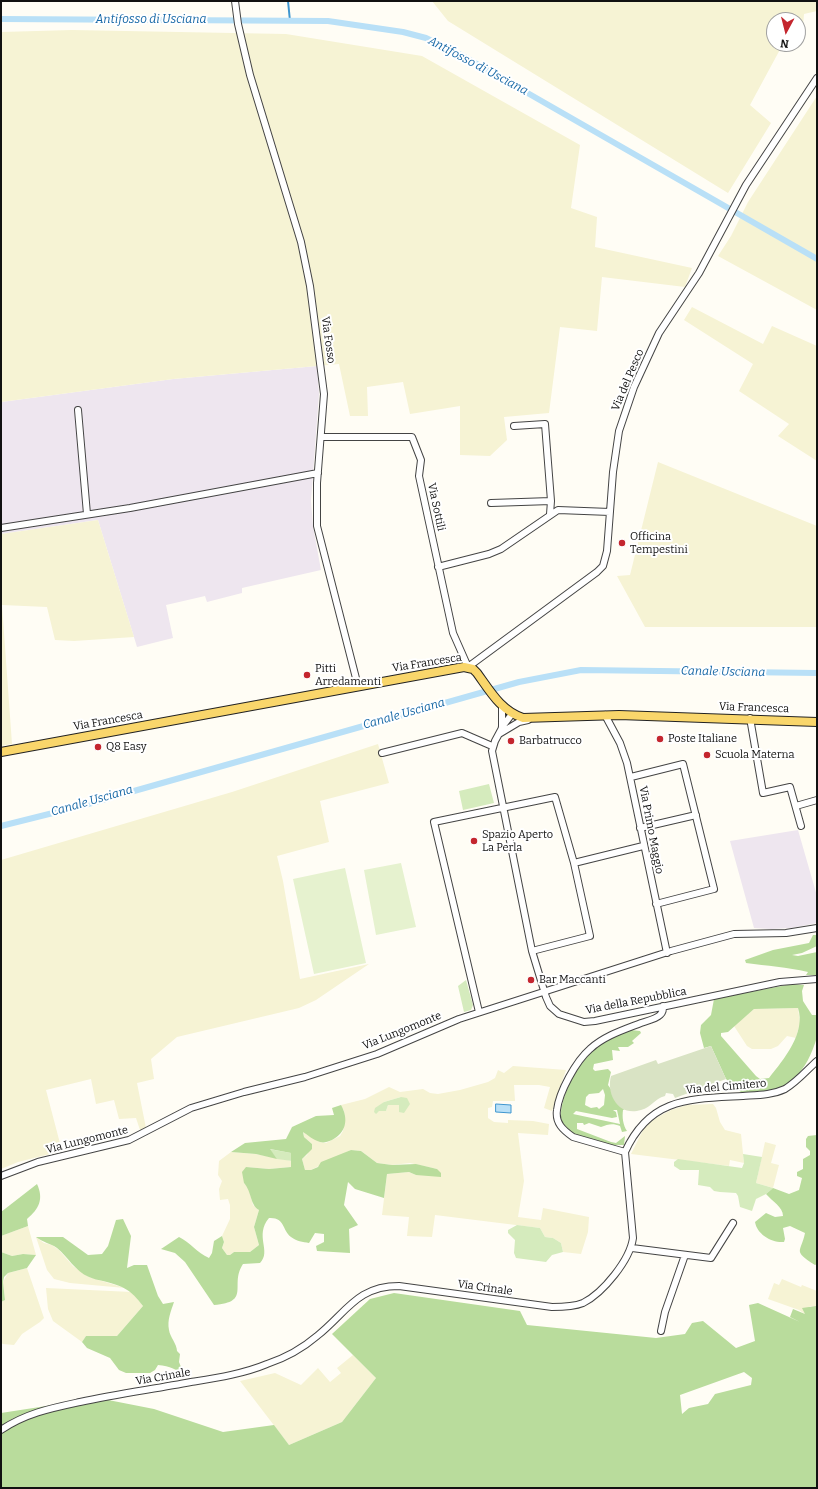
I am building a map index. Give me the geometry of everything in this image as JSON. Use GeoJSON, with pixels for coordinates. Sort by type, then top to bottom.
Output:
{"type":"FeatureCollection","features":[{"type":"Feature","properties":{"kind":"main road","name":"Via Francesca"},"geometry":{"type":"LineString","coordinates":[[1,752],[468,667],[477,673],[502,707],[512,714],[522,718],[532,719],[605,715],[750,718],[817,722]]}},
{"type":"Feature","properties":{"kind":"street","name":"Via Fosso"},"geometry":{"type":"LineString","coordinates":[[235,1],[238,24],[245,54],[301,242],[310,286],[324,394],[318,473],[317,526],[358,686]]}},
{"type":"Feature","properties":{"kind":"street","name":"Via del Pesco"},"geometry":{"type":"LineString","coordinates":[[468,667],[597,572],[603,566],[606,555],[619,431],[634,387],[659,333],[699,273],[724,229],[746,185],[817,78]]}},
{"type":"Feature","properties":{"kind":"street"},"geometry":{"type":"LineString","coordinates":[[78,410],[87,514]]}},
{"type":"Feature","properties":{"kind":"street"},"geometry":{"type":"LineString","coordinates":[[514,426],[546,424],[551,501],[550,514]]}},
{"type":"Feature","properties":{"kind":"street","name":"Via Sottili"},"geometry":{"type":"LineString","coordinates":[[322,436],[412,437],[421,460],[419,476],[453,633],[468,667]]}},
{"type":"Feature","properties":{"kind":"street"},"geometry":{"type":"LineString","coordinates":[[1,528],[130,508],[318,473]]}},
{"type":"Feature","properties":{"kind":"street"},"geometry":{"type":"LineString","coordinates":[[491,503],[551,501]]}},
{"type":"Feature","properties":{"kind":"street"},"geometry":{"type":"LineString","coordinates":[[438,567],[489,554],[501,549],[550,514],[558,510],[610,512]]}},
{"type":"Feature","properties":{"kind":"street"},"geometry":{"type":"LineString","coordinates":[[502,707],[503,730]]}},
{"type":"Feature","properties":{"kind":"street"},"geometry":{"type":"LineString","coordinates":[[382,753],[462,733],[492,746],[512,714]]}},
{"type":"Feature","properties":{"kind":"street","name":"Via Primo Maggio"},"geometry":{"type":"LineString","coordinates":[[605,715],[624,753],[631,777],[643,846],[669,952]]}},
{"type":"Feature","properties":{"kind":"street"},"geometry":{"type":"LineString","coordinates":[[750,718],[763,793],[790,787],[801,826]]}},
{"type":"Feature","properties":{"kind":"street"},"geometry":{"type":"LineString","coordinates":[[503,730],[519,722],[532,719]]}},
{"type":"Feature","properties":{"kind":"street","name":"Via della Repubblica"},"geometry":{"type":"LineString","coordinates":[[492,746],[532,952],[544,992],[550,1006],[555,1012],[568,1018],[584,1022],[595,1021],[794,979],[817,979]]}},
{"type":"Feature","properties":{"kind":"street"},"geometry":{"type":"LineString","coordinates":[[631,777],[683,764],[714,889],[656,904]]}},
{"type":"Feature","properties":{"kind":"street"},"geometry":{"type":"LineString","coordinates":[[480,1012],[434,822],[555,797],[574,862],[590,936],[532,952]]}},
{"type":"Feature","properties":{"kind":"street"},"geometry":{"type":"LineString","coordinates":[[796,806],[817,800]]}},
{"type":"Feature","properties":{"kind":"street"},"geometry":{"type":"LineString","coordinates":[[640,828],[696,815]]}},
{"type":"Feature","properties":{"kind":"street"},"geometry":{"type":"LineString","coordinates":[[574,862],[643,846]]}},
{"type":"Feature","properties":{"kind":"street","name":"Via Lungomonte"},"geometry":{"type":"LineString","coordinates":[[1,1176],[38,1162],[129,1140],[191,1108],[237,1094],[305,1077],[377,1054],[451,1022],[669,952],[734,934],[780,933],[817,928]]}},
{"type":"Feature","properties":{"kind":"street","name":"Via della Repubblica"},"geometry":{"type":"LineString","coordinates":[[794,979],[817,983]]}},
{"type":"Feature","properties":{"kind":"street"},"geometry":{"type":"LineString","coordinates":[[663,1006],[663,1011],[658,1017],[613,1035],[590,1049],[575,1067],[558,1104],[558,1124],[566,1133],[573,1137],[625,1152],[633,1238],[632,1248],[711,1258],[733,1223]]}},
{"type":"Feature","properties":{"kind":"street","name":"Via del Cimitero"},"geometry":{"type":"LineString","coordinates":[[625,1152],[638,1127],[654,1113],[665,1107],[685,1101],[774,1093],[792,1084],[817,1061]]}},
{"type":"Feature","properties":{"kind":"street","name":"Via Crinale"},"geometry":{"type":"LineString","coordinates":[[1,1430],[14,1421],[41,1410],[98,1398],[227,1375],[266,1365],[291,1354],[311,1341],[354,1302],[378,1287],[399,1286],[552,1307],[574,1306],[589,1299],[597,1293],[623,1263],[632,1248]]}},
{"type":"Feature","properties":{"kind":"street"},"geometry":{"type":"LineString","coordinates":[[662,1331],[665,1312],[685,1255]]}},
{"type":"Feature","properties":{"kind":"shaded area"},"geometry":{"type":"Polygon","coordinates":[[[432,1],[817,1],[817,11],[806,14],[806,12],[766,12],[766,52],[779,52],[750,105],[771,123],[728,193],[448,21],[432,1]]]}},
{"type":"Feature","properties":{"kind":"shaded area"},"geometry":{"type":"Polygon","coordinates":[[[72,30],[286,34],[422,56],[580,145],[571,208],[597,217],[595,247],[692,268],[685,287],[602,277],[597,331],[560,327],[549,413],[504,417],[507,440],[490,456],[460,455],[460,406],[410,414],[403,382],[367,387],[368,416],[350,416],[339,364],[173,379],[1,402],[1,32],[72,30]]]}},
{"type":"Feature","properties":{"kind":"shaded area"},"geometry":{"type":"Polygon","coordinates":[[[817,96],[817,310],[718,256],[731,236],[748,202],[817,96]]]}},
{"type":"Feature","properties":{"kind":"shaded area"},"geometry":{"type":"Polygon","coordinates":[[[692,307],[763,344],[772,326],[817,346],[817,461],[778,436],[789,424],[739,391],[753,364],[684,320],[692,307]]]}},
{"type":"Feature","properties":{"kind":"shaded area"},"geometry":{"type":"Polygon","coordinates":[[[317,366],[319,394],[311,501],[313,526],[321,570],[242,588],[242,593],[207,602],[205,596],[166,605],[173,638],[137,647],[98,520],[1,534],[1,402],[173,379],[317,366]]]}},
{"type":"Feature","properties":{"kind":"shaded area"},"geometry":{"type":"Polygon","coordinates":[[[658,462],[817,526],[817,627],[645,627],[617,576],[630,575],[658,462]]]}},
{"type":"Feature","properties":{"kind":"shaded area"},"geometry":{"type":"Polygon","coordinates":[[[98,520],[134,637],[74,641],[55,640],[47,607],[2,605],[12,744],[1,746],[1,534],[98,520]]]}},
{"type":"Feature","properties":{"kind":"shaded area"},"geometry":{"type":"Polygon","coordinates":[[[378,744],[389,783],[320,801],[329,842],[277,856],[283,881],[300,979],[369,964],[316,1000],[299,1008],[177,1037],[151,1059],[154,1079],[137,1083],[146,1128],[140,1130],[136,1118],[119,1119],[114,1100],[96,1104],[91,1079],[46,1090],[62,1151],[18,1162],[1,1169],[1,860],[232,792],[378,744]]]}},
{"type":"Feature","properties":{"kind":"shaded area"},"geometry":{"type":"Polygon","coordinates":[[[798,830],[817,896],[817,923],[792,928],[754,928],[730,841],[798,830]]]}},
{"type":"Feature","properties":{"kind":"shaded area"},"geometry":{"type":"Polygon","coordinates":[[[798,1008],[800,1023],[796,1038],[787,1036],[778,1046],[771,1049],[752,1049],[747,1046],[734,1026],[754,1009],[798,1008]]]}},
{"type":"Feature","properties":{"kind":"shaded area"},"geometry":{"type":"Polygon","coordinates":[[[513,1066],[566,1070],[552,1111],[544,1108],[550,1087],[539,1085],[514,1085],[515,1101],[493,1101],[492,1107],[488,1108],[488,1118],[494,1122],[508,1123],[508,1120],[533,1121],[549,1124],[548,1135],[518,1133],[524,1181],[518,1217],[541,1220],[543,1208],[589,1217],[588,1232],[581,1254],[563,1252],[561,1243],[553,1238],[545,1237],[540,1228],[435,1215],[432,1237],[407,1236],[409,1217],[382,1215],[387,1174],[409,1172],[416,1175],[427,1175],[437,1169],[410,1163],[392,1165],[377,1163],[361,1151],[351,1150],[311,1170],[305,1170],[302,1159],[307,1155],[312,1144],[304,1137],[303,1131],[320,1142],[326,1143],[340,1136],[343,1131],[345,1120],[344,1111],[341,1105],[365,1099],[389,1087],[400,1092],[423,1089],[430,1093],[438,1094],[460,1090],[488,1082],[495,1078],[498,1070],[504,1073],[513,1066]],[[401,1097],[384,1102],[379,1111],[386,1111],[388,1105],[399,1105],[401,1097]]]}},
{"type":"Feature","properties":{"kind":"shaded area"},"geometry":{"type":"Polygon","coordinates":[[[713,1104],[725,1130],[741,1134],[744,1163],[730,1160],[729,1166],[631,1154],[645,1126],[656,1118],[671,1110],[687,1105],[713,1104]]]}},
{"type":"Feature","properties":{"kind":"shaded area"},"geometry":{"type":"Polygon","coordinates":[[[765,1142],[776,1145],[771,1163],[779,1165],[773,1188],[756,1183],[765,1142]]]}},
{"type":"Feature","properties":{"kind":"shaded area"},"geometry":{"type":"Polygon","coordinates":[[[231,1152],[256,1154],[292,1161],[291,1167],[269,1169],[246,1167],[244,1183],[249,1188],[253,1205],[259,1210],[254,1227],[259,1245],[250,1252],[234,1252],[227,1255],[222,1248],[224,1242],[222,1236],[230,1219],[230,1205],[228,1199],[220,1200],[219,1189],[222,1181],[218,1175],[219,1161],[231,1152]]]}},
{"type":"Feature","properties":{"kind":"shaded area"},"geometry":{"type":"Polygon","coordinates":[[[28,1226],[36,1255],[23,1254],[12,1256],[1,1252],[1,1236],[28,1226]]]}},
{"type":"Feature","properties":{"kind":"shaded area"},"geometry":{"type":"Polygon","coordinates":[[[36,1237],[44,1243],[52,1245],[59,1250],[73,1266],[89,1277],[125,1288],[70,1283],[54,1279],[47,1270],[36,1237]]]}},
{"type":"Feature","properties":{"kind":"shaded area"},"geometry":{"type":"Polygon","coordinates":[[[27,1268],[44,1318],[22,1334],[14,1345],[3,1344],[1,1343],[1,1302],[5,1300],[3,1282],[8,1273],[27,1268]]]}},
{"type":"Feature","properties":{"kind":"shaded area"},"geometry":{"type":"Polygon","coordinates":[[[782,1279],[801,1287],[802,1285],[817,1291],[816,1307],[810,1306],[806,1315],[799,1310],[768,1299],[774,1283],[779,1285],[782,1279]]]}},
{"type":"Feature","properties":{"kind":"shaded area"},"geometry":{"type":"Polygon","coordinates":[[[46,1288],[132,1292],[143,1306],[117,1336],[86,1336],[82,1342],[53,1321],[48,1309],[46,1288]]]}},
{"type":"Feature","properties":{"kind":"shaded area"},"geometry":{"type":"Polygon","coordinates":[[[353,1355],[376,1378],[342,1422],[289,1445],[240,1381],[275,1373],[301,1385],[318,1368],[330,1382],[341,1373],[337,1368],[353,1355]]]}},
{"type":"Feature","properties":{"kind":"green space"},"geometry":{"type":"Polygon","coordinates":[[[489,784],[494,803],[463,810],[459,791],[489,784]]]}},
{"type":"Feature","properties":{"kind":"green space"},"geometry":{"type":"Polygon","coordinates":[[[401,863],[416,927],[376,935],[364,870],[401,863]]]}},
{"type":"Feature","properties":{"kind":"green space"},"geometry":{"type":"Polygon","coordinates":[[[345,868],[366,963],[314,974],[293,879],[345,868]]]}},
{"type":"Feature","properties":{"kind":"green space"},"geometry":{"type":"Polygon","coordinates":[[[813,935],[817,935],[817,946],[802,953],[792,955],[798,956],[817,952],[817,975],[806,975],[808,972],[746,963],[745,960],[773,950],[809,943],[813,935]]]}},
{"type":"Feature","properties":{"kind":"green space"},"geometry":{"type":"Polygon","coordinates":[[[466,980],[473,1005],[471,1010],[464,1012],[458,986],[466,980]]]}},
{"type":"Feature","properties":{"kind":"green space"},"geometry":{"type":"Polygon","coordinates":[[[792,984],[804,985],[802,991],[803,1001],[812,1015],[817,1015],[817,1037],[807,1062],[800,1073],[791,1081],[770,1092],[757,1094],[742,1093],[726,1079],[711,1046],[704,1048],[700,1033],[701,1025],[711,1015],[714,999],[792,984]],[[798,1008],[754,1009],[728,1032],[721,1033],[721,1036],[756,1076],[760,1079],[769,1078],[781,1063],[792,1045],[799,1027],[800,1017],[798,1008]]]}},
{"type":"Feature","properties":{"kind":"green space"},"geometry":{"type":"Polygon","coordinates":[[[631,1030],[640,1031],[641,1033],[632,1041],[634,1043],[628,1047],[618,1047],[620,1051],[612,1050],[613,1060],[594,1064],[593,1069],[595,1071],[608,1069],[611,1072],[608,1085],[625,1109],[623,1110],[623,1118],[627,1131],[622,1132],[620,1126],[615,1124],[601,1127],[589,1123],[584,1125],[583,1123],[577,1123],[577,1129],[611,1142],[616,1143],[625,1136],[624,1145],[612,1145],[569,1132],[561,1122],[561,1112],[567,1090],[578,1069],[592,1051],[600,1045],[631,1030]],[[603,1089],[599,1093],[589,1094],[586,1097],[585,1105],[591,1108],[597,1107],[599,1109],[604,1105],[605,1095],[603,1089]],[[613,1110],[616,1112],[617,1117],[612,1118],[576,1111],[573,1114],[620,1124],[617,1110],[613,1110]]]}},
{"type":"Feature","properties":{"kind":"green space"},"geometry":{"type":"Polygon","coordinates":[[[711,1046],[726,1079],[675,1098],[673,1094],[666,1093],[665,1096],[641,1110],[626,1110],[616,1103],[612,1097],[610,1090],[611,1076],[656,1060],[658,1064],[711,1046]]]}},
{"type":"Feature","properties":{"kind":"green space"},"geometry":{"type":"Polygon","coordinates":[[[401,1097],[407,1098],[410,1104],[404,1113],[399,1112],[399,1105],[388,1105],[386,1111],[379,1111],[376,1114],[374,1112],[375,1108],[384,1102],[401,1097]]]}},
{"type":"Feature","properties":{"kind":"green space"},"geometry":{"type":"Polygon","coordinates":[[[341,1105],[345,1115],[345,1125],[337,1137],[329,1141],[321,1142],[303,1132],[304,1137],[312,1144],[312,1149],[302,1159],[305,1170],[311,1170],[318,1167],[321,1162],[351,1150],[361,1151],[377,1163],[392,1165],[416,1164],[437,1169],[441,1173],[441,1177],[416,1175],[409,1172],[387,1174],[384,1198],[355,1189],[348,1182],[344,1205],[358,1225],[349,1229],[350,1253],[317,1251],[316,1246],[324,1242],[324,1234],[315,1233],[309,1243],[300,1241],[288,1234],[281,1222],[274,1218],[269,1218],[263,1231],[264,1253],[260,1263],[243,1264],[239,1272],[238,1291],[236,1296],[233,1300],[226,1303],[214,1305],[185,1262],[175,1253],[161,1249],[179,1237],[209,1258],[212,1253],[214,1241],[222,1236],[224,1242],[222,1248],[227,1255],[234,1252],[250,1252],[259,1245],[254,1227],[259,1210],[252,1202],[247,1187],[244,1183],[242,1172],[246,1167],[269,1169],[291,1167],[291,1153],[270,1149],[277,1159],[256,1154],[231,1152],[245,1143],[286,1139],[292,1127],[316,1116],[334,1115],[332,1108],[341,1105]]]}},
{"type":"Feature","properties":{"kind":"green space"},"geometry":{"type":"Polygon","coordinates":[[[817,1135],[817,1264],[815,1265],[803,1256],[800,1251],[805,1233],[790,1226],[783,1228],[785,1239],[784,1242],[774,1241],[762,1234],[755,1222],[766,1213],[775,1217],[783,1216],[783,1213],[779,1207],[766,1194],[773,1188],[789,1194],[799,1190],[802,1178],[797,1176],[797,1172],[803,1169],[803,1159],[810,1155],[810,1151],[806,1147],[806,1139],[808,1136],[817,1135]]]}},
{"type":"Feature","properties":{"kind":"green space"},"geometry":{"type":"Polygon","coordinates":[[[269,1149],[291,1153],[292,1161],[277,1159],[269,1149]]]}},
{"type":"Feature","properties":{"kind":"green space"},"geometry":{"type":"Polygon","coordinates":[[[743,1154],[762,1157],[756,1183],[773,1188],[766,1194],[756,1199],[752,1211],[740,1207],[736,1193],[714,1191],[710,1187],[698,1185],[699,1170],[680,1170],[674,1166],[674,1162],[678,1159],[742,1168],[744,1163],[743,1154]]]}},
{"type":"Feature","properties":{"kind":"green space"},"geometry":{"type":"Polygon","coordinates":[[[37,1184],[40,1199],[35,1211],[27,1219],[28,1226],[1,1236],[1,1212],[37,1184]]]}},
{"type":"Feature","properties":{"kind":"green space"},"geometry":{"type":"Polygon","coordinates":[[[123,1219],[131,1236],[127,1268],[134,1265],[147,1265],[158,1296],[163,1304],[174,1302],[169,1319],[169,1330],[177,1351],[180,1354],[179,1362],[185,1377],[173,1368],[158,1365],[155,1370],[150,1373],[126,1373],[119,1370],[110,1358],[87,1348],[82,1342],[86,1336],[117,1336],[143,1306],[126,1289],[84,1274],[76,1268],[57,1248],[36,1237],[63,1237],[88,1255],[102,1254],[108,1246],[116,1220],[123,1219]]]}},
{"type":"Feature","properties":{"kind":"green space"},"geometry":{"type":"Polygon","coordinates":[[[517,1225],[540,1228],[545,1237],[553,1238],[561,1243],[563,1252],[552,1255],[546,1262],[516,1258],[514,1253],[515,1240],[508,1233],[508,1230],[517,1225]]]}},
{"type":"Feature","properties":{"kind":"green space"},"geometry":{"type":"Polygon","coordinates":[[[1,1252],[12,1256],[23,1254],[36,1255],[27,1268],[8,1273],[4,1277],[3,1282],[5,1300],[1,1302],[1,1252]]]}},
{"type":"Feature","properties":{"kind":"green space"},"geometry":{"type":"Polygon","coordinates":[[[394,1293],[520,1311],[527,1325],[656,1338],[685,1334],[692,1323],[703,1321],[736,1348],[755,1341],[749,1305],[758,1303],[800,1322],[790,1317],[793,1309],[805,1314],[802,1308],[816,1306],[817,1304],[817,1488],[1,1488],[1,1413],[98,1398],[154,1409],[223,1432],[274,1425],[289,1445],[342,1422],[376,1378],[332,1334],[370,1299],[394,1293]],[[744,1372],[680,1395],[682,1414],[689,1408],[708,1404],[715,1394],[751,1385],[752,1378],[744,1372]]]}},
{"type":"Feature","properties":{"kind":"water"},"geometry":{"type":"Polygon","coordinates":[[[496,1104],[511,1105],[511,1113],[496,1112],[496,1104]]]}},
{"type":"Feature","properties":{"kind":"waterway"},"geometry":{"type":"LineString","coordinates":[[288,1],[290,21]]}},
{"type":"Feature","properties":{"kind":"waterway","name":"Antifosso di Usciana"},"geometry":{"type":"LineString","coordinates":[[1,19],[328,21],[403,32],[426,38],[463,56],[817,259]]}},
{"type":"Feature","properties":{"kind":"waterway","name":"Canale Usciana"},"geometry":{"type":"LineString","coordinates":[[1,826],[81,806],[519,682],[581,670],[817,673]]}},
{"type":"Feature","properties":{"kind":"place","name":"Officina Tempestini"},"geometry":{"type":"Point","coordinates":[622,543]}},
{"type":"Feature","properties":{"kind":"place","name":"Pitti Arredamenti"},"geometry":{"type":"Point","coordinates":[307,675]}},
{"type":"Feature","properties":{"kind":"place","name":"Poste Italiane"},"geometry":{"type":"Point","coordinates":[660,739]}},
{"type":"Feature","properties":{"kind":"place","name":"Barbatrucco"},"geometry":{"type":"Point","coordinates":[511,741]}},
{"type":"Feature","properties":{"kind":"place","name":"Q8 Easy"},"geometry":{"type":"Point","coordinates":[98,747]}},
{"type":"Feature","properties":{"kind":"place","name":"Scuola Materna"},"geometry":{"type":"Point","coordinates":[707,755]}},
{"type":"Feature","properties":{"kind":"place","name":"Spazio Aperto La Perla"},"geometry":{"type":"Point","coordinates":[474,841]}},
{"type":"Feature","properties":{"kind":"place","name":"Bar Maccanti"},"geometry":{"type":"Point","coordinates":[531,980]}}]}
